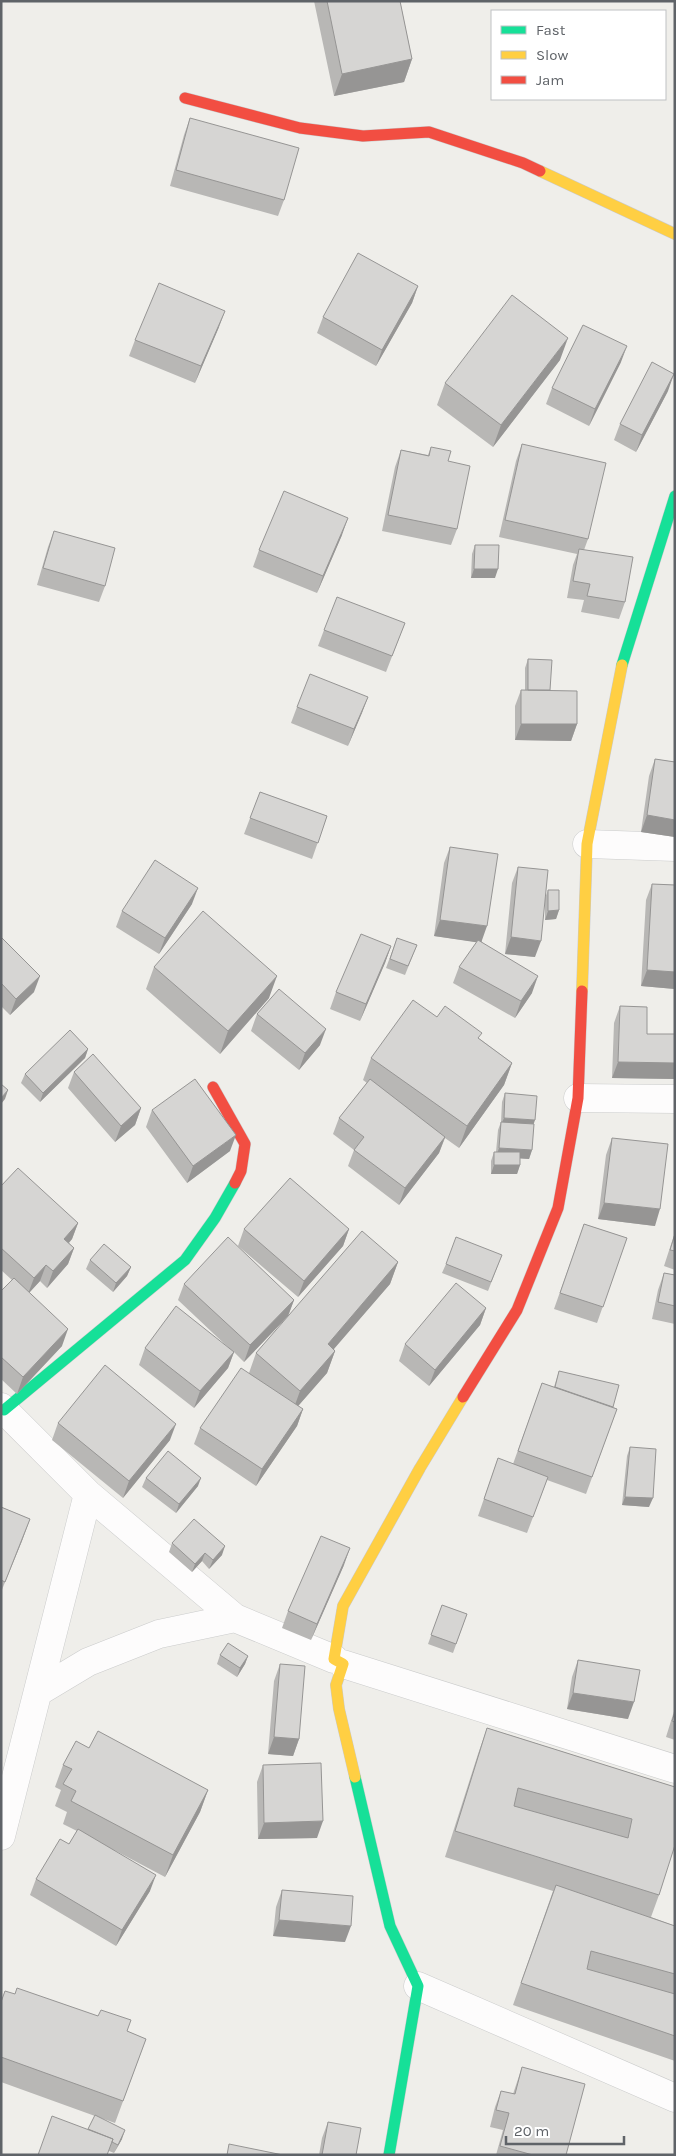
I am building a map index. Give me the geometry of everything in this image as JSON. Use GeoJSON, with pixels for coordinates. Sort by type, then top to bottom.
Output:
{"type":"FeatureCollection","features":[{"type":"Feature","properties":{"kind":"street"},"geometry":{"type":"LineString","coordinates":[[185,98],[300,128],[363,136],[429,132],[523,163],[675,234]]}},
{"type":"Feature","properties":{"kind":"street"},"geometry":{"type":"LineString","coordinates":[[389,2155],[418,1986],[390,1926],[339,1709],[336,1685],[344,1606],[420,1468],[517,1310],[558,1208],[578,1098],[587,844],[620,673],[675,496]]}},
{"type":"Feature","properties":{"kind":"street"},"geometry":{"type":"LineString","coordinates":[[587,844],[675,847]]}},
{"type":"Feature","properties":{"kind":"street"},"geometry":{"type":"LineString","coordinates":[[213,1087],[245,1144],[241,1171],[215,1218],[185,1260],[2,1408],[88,1494],[236,1618],[338,1662],[675,1769]]}},
{"type":"Feature","properties":{"kind":"street"},"geometry":{"type":"LineString","coordinates":[[578,1098],[675,1099]]}},
{"type":"Feature","properties":{"kind":"street"},"geometry":{"type":"LineString","coordinates":[[1,1836],[88,1494]]}},
{"type":"Feature","properties":{"kind":"street"},"geometry":{"type":"LineString","coordinates":[[38,1692],[88,1662],[159,1634],[236,1618]]}},
{"type":"Feature","properties":{"kind":"street"},"geometry":{"type":"LineString","coordinates":[[418,1986],[675,2098]]}},
{"type":"Feature","properties":{"kind":"building"},"geometry":{"type":"Polygon","coordinates":[[[327,1],[400,1],[412,59],[342,74],[327,1]]]}},
{"type":"Feature","properties":{"kind":"building"},"geometry":{"type":"Polygon","coordinates":[[[190,118],[299,148],[284,200],[176,170],[190,118]]]}},
{"type":"Feature","properties":{"kind":"building"},"geometry":{"type":"Polygon","coordinates":[[[358,253],[418,286],[382,350],[323,317],[358,253]]]}},
{"type":"Feature","properties":{"kind":"building"},"geometry":{"type":"Polygon","coordinates":[[[159,283],[225,311],[201,366],[135,340],[159,283]]]}},
{"type":"Feature","properties":{"kind":"building"},"geometry":{"type":"Polygon","coordinates":[[[512,295],[568,338],[501,425],[445,383],[512,295]]]}},
{"type":"Feature","properties":{"kind":"building"},"geometry":{"type":"Polygon","coordinates":[[[583,325],[627,346],[595,409],[552,388],[583,325]]]}},
{"type":"Feature","properties":{"kind":"building"},"geometry":{"type":"Polygon","coordinates":[[[652,362],[674,374],[642,435],[620,424],[652,362]]]}},
{"type":"Feature","properties":{"kind":"building"},"geometry":{"type":"Polygon","coordinates":[[[522,444],[606,463],[588,539],[505,520],[522,444]]]}},
{"type":"Feature","properties":{"kind":"building"},"geometry":{"type":"Polygon","coordinates":[[[431,447],[451,451],[448,461],[470,466],[457,529],[388,515],[401,450],[429,456],[431,447]]]}},
{"type":"Feature","properties":{"kind":"building"},"geometry":{"type":"Polygon","coordinates":[[[284,491],[348,518],[323,576],[259,550],[284,491]]]}},
{"type":"Feature","properties":{"kind":"building"},"geometry":{"type":"Polygon","coordinates":[[[54,531],[115,548],[105,586],[43,568],[54,531]]]}},
{"type":"Feature","properties":{"kind":"building"},"geometry":{"type":"Polygon","coordinates":[[[475,545],[499,545],[498,569],[474,569],[475,545]]]}},
{"type":"Feature","properties":{"kind":"building"},"geometry":{"type":"Polygon","coordinates":[[[579,549],[633,557],[625,602],[587,596],[590,584],[573,581],[579,549]]]}},
{"type":"Feature","properties":{"kind":"building"},"geometry":{"type":"Polygon","coordinates":[[[337,597],[405,623],[392,656],[324,630],[337,597]]]}},
{"type":"Feature","properties":{"kind":"building"},"geometry":{"type":"Polygon","coordinates":[[[528,659],[552,660],[550,690],[528,690],[528,659]]]}},
{"type":"Feature","properties":{"kind":"building"},"geometry":{"type":"Polygon","coordinates":[[[310,674],[368,697],[354,729],[297,707],[310,674]]]}},
{"type":"Feature","properties":{"kind":"building"},"geometry":{"type":"Polygon","coordinates":[[[521,690],[577,691],[577,724],[521,724],[521,690]]]}},
{"type":"Feature","properties":{"kind":"building"},"geometry":{"type":"Polygon","coordinates":[[[655,759],[675,762],[675,820],[647,815],[655,759]]]}},
{"type":"Feature","properties":{"kind":"building"},"geometry":{"type":"Polygon","coordinates":[[[260,792],[327,816],[318,843],[250,818],[260,792]]]}},
{"type":"Feature","properties":{"kind":"building"},"geometry":{"type":"Polygon","coordinates":[[[450,847],[498,854],[487,926],[440,920],[450,847]]]}},
{"type":"Feature","properties":{"kind":"building"},"geometry":{"type":"Polygon","coordinates":[[[155,860],[198,888],[165,938],[122,911],[155,860]]]}},
{"type":"Feature","properties":{"kind":"building"},"geometry":{"type":"Polygon","coordinates":[[[518,867],[548,870],[541,941],[511,937],[518,867]]]}},
{"type":"Feature","properties":{"kind":"building"},"geometry":{"type":"Polygon","coordinates":[[[652,884],[675,885],[675,972],[647,970],[652,884]]]}},
{"type":"Feature","properties":{"kind":"building"},"geometry":{"type":"Polygon","coordinates":[[[548,890],[559,890],[559,910],[548,911],[548,890]]]}},
{"type":"Feature","properties":{"kind":"building"},"geometry":{"type":"Polygon","coordinates":[[[203,911],[277,976],[228,1031],[154,967],[203,911]]]}},
{"type":"Feature","properties":{"kind":"building"},"geometry":{"type":"Polygon","coordinates":[[[361,934],[391,946],[366,1004],[336,992],[361,934]]]}},
{"type":"Feature","properties":{"kind":"building"},"geometry":{"type":"Polygon","coordinates":[[[1,937],[40,976],[16,999],[1,983],[1,937]]]}},
{"type":"Feature","properties":{"kind":"building"},"geometry":{"type":"Polygon","coordinates":[[[397,938],[417,945],[408,966],[390,959],[397,938]]]}},
{"type":"Feature","properties":{"kind":"building"},"geometry":{"type":"Polygon","coordinates":[[[478,940],[538,976],[521,1001],[459,967],[478,940]]]}},
{"type":"Feature","properties":{"kind":"building"},"geometry":{"type":"Polygon","coordinates":[[[279,989],[326,1029],[305,1053],[257,1014],[279,989]]]}},
{"type":"Feature","properties":{"kind":"building"},"geometry":{"type":"Polygon","coordinates":[[[413,1000],[437,1017],[445,1006],[482,1033],[478,1038],[512,1063],[467,1126],[371,1058],[413,1000]]]}},
{"type":"Feature","properties":{"kind":"building"},"geometry":{"type":"Polygon","coordinates":[[[620,1006],[647,1007],[647,1034],[675,1034],[675,1063],[618,1062],[620,1006]]]}},
{"type":"Feature","properties":{"kind":"building"},"geometry":{"type":"Polygon","coordinates":[[[70,1030],[88,1049],[43,1093],[25,1074],[70,1030]]]}},
{"type":"Feature","properties":{"kind":"building"},"geometry":{"type":"Polygon","coordinates":[[[93,1054],[141,1108],[121,1126],[74,1072],[93,1054]]]}},
{"type":"Feature","properties":{"kind":"building"},"geometry":{"type":"Polygon","coordinates":[[[195,1079],[236,1135],[193,1166],[152,1110],[195,1079]]]}},
{"type":"Feature","properties":{"kind":"building"},"geometry":{"type":"Polygon","coordinates":[[[370,1079],[445,1137],[405,1188],[354,1150],[364,1137],[339,1118],[370,1079]]]}},
{"type":"Feature","properties":{"kind":"building"},"geometry":{"type":"Polygon","coordinates":[[[1,1084],[8,1090],[1,1098],[1,1084]]]}},
{"type":"Feature","properties":{"kind":"building"},"geometry":{"type":"Polygon","coordinates":[[[505,1093],[537,1096],[535,1120],[504,1118],[505,1093]]]}},
{"type":"Feature","properties":{"kind":"building"},"geometry":{"type":"Polygon","coordinates":[[[501,1122],[534,1124],[532,1150],[499,1148],[501,1122]]]}},
{"type":"Feature","properties":{"kind":"building"},"geometry":{"type":"Polygon","coordinates":[[[612,1138],[668,1144],[660,1209],[604,1203],[612,1138]]]}},
{"type":"Feature","properties":{"kind":"building"},"geometry":{"type":"Polygon","coordinates":[[[494,1152],[520,1152],[520,1165],[494,1165],[494,1152]]]}},
{"type":"Feature","properties":{"kind":"building"},"geometry":{"type":"Polygon","coordinates":[[[18,1168],[78,1223],[64,1239],[74,1248],[53,1271],[46,1265],[34,1278],[1,1248],[1,1186],[18,1168]]]}},
{"type":"Feature","properties":{"kind":"building"},"geometry":{"type":"Polygon","coordinates":[[[290,1178],[349,1229],[304,1281],[244,1229],[290,1178]]]}},
{"type":"Feature","properties":{"kind":"building"},"geometry":{"type":"Polygon","coordinates":[[[584,1224],[627,1238],[603,1307],[560,1293],[584,1224]]]}},
{"type":"Feature","properties":{"kind":"building"},"geometry":{"type":"Polygon","coordinates":[[[362,1231],[398,1262],[328,1344],[335,1351],[300,1391],[256,1353],[362,1231]]]}},
{"type":"Feature","properties":{"kind":"building"},"geometry":{"type":"Polygon","coordinates":[[[675,1234],[675,1251],[670,1250],[675,1234]]]}},
{"type":"Feature","properties":{"kind":"building"},"geometry":{"type":"Polygon","coordinates":[[[228,1237],[294,1300],[250,1345],[184,1284],[228,1237]]]}},
{"type":"Feature","properties":{"kind":"building"},"geometry":{"type":"Polygon","coordinates":[[[456,1237],[502,1255],[491,1282],[446,1264],[456,1237]]]}},
{"type":"Feature","properties":{"kind":"building"},"geometry":{"type":"Polygon","coordinates":[[[104,1244],[131,1267],[116,1283],[90,1260],[104,1244]]]}},
{"type":"Feature","properties":{"kind":"building"},"geometry":{"type":"Polygon","coordinates":[[[664,1273],[675,1275],[675,1306],[658,1302],[664,1273]]]}},
{"type":"Feature","properties":{"kind":"building"},"geometry":{"type":"Polygon","coordinates":[[[14,1278],[68,1329],[23,1377],[1,1357],[1,1291],[14,1278]]]}},
{"type":"Feature","properties":{"kind":"building"},"geometry":{"type":"Polygon","coordinates":[[[456,1283],[486,1308],[435,1370],[405,1344],[456,1283]]]}},
{"type":"Feature","properties":{"kind":"building"},"geometry":{"type":"Polygon","coordinates":[[[176,1306],[234,1352],[200,1391],[145,1348],[176,1306]]]}},
{"type":"Feature","properties":{"kind":"building"},"geometry":{"type":"Polygon","coordinates":[[[105,1365],[176,1424],[129,1481],[58,1423],[105,1365]]]}},
{"type":"Feature","properties":{"kind":"building"},"geometry":{"type":"Polygon","coordinates":[[[241,1368],[303,1409],[262,1469],[200,1428],[241,1368]]]}},
{"type":"Feature","properties":{"kind":"building"},"geometry":{"type":"Polygon","coordinates":[[[559,1371],[619,1385],[613,1407],[555,1387],[559,1371]]]}},
{"type":"Feature","properties":{"kind":"building"},"geometry":{"type":"Polygon","coordinates":[[[542,1383],[617,1409],[592,1477],[518,1451],[542,1383]]]}},
{"type":"Feature","properties":{"kind":"building"},"geometry":{"type":"Polygon","coordinates":[[[630,1447],[656,1449],[653,1498],[625,1497],[630,1447]]]}},
{"type":"Feature","properties":{"kind":"building"},"geometry":{"type":"Polygon","coordinates":[[[168,1451],[201,1478],[179,1504],[146,1478],[168,1451]]]}},
{"type":"Feature","properties":{"kind":"building"},"geometry":{"type":"Polygon","coordinates":[[[498,1458],[548,1477],[533,1517],[484,1499],[498,1458]]]}},
{"type":"Feature","properties":{"kind":"building"},"geometry":{"type":"Polygon","coordinates":[[[1,1507],[30,1519],[5,1582],[1,1580],[1,1507]]]}},
{"type":"Feature","properties":{"kind":"building"},"geometry":{"type":"Polygon","coordinates":[[[194,1519],[225,1546],[213,1560],[205,1553],[195,1564],[172,1543],[194,1519]]]}},
{"type":"Feature","properties":{"kind":"building"},"geometry":{"type":"Polygon","coordinates":[[[321,1536],[350,1548],[317,1624],[288,1611],[321,1536]]]}},
{"type":"Feature","properties":{"kind":"building"},"geometry":{"type":"Polygon","coordinates":[[[442,1605],[467,1614],[456,1644],[431,1635],[442,1605]]]}},
{"type":"Feature","properties":{"kind":"building"},"geometry":{"type":"Polygon","coordinates":[[[228,1643],[248,1656],[240,1668],[220,1655],[228,1643]]]}},
{"type":"Feature","properties":{"kind":"building"},"geometry":{"type":"Polygon","coordinates":[[[578,1660],[640,1670],[634,1702],[573,1693],[578,1660]]]}},
{"type":"Feature","properties":{"kind":"building"},"geometry":{"type":"Polygon","coordinates":[[[280,1664],[305,1666],[299,1739],[274,1737],[280,1664]]]}},
{"type":"Feature","properties":{"kind":"building"},"geometry":{"type":"Polygon","coordinates":[[[487,1728],[675,1787],[675,1845],[659,1895],[455,1831],[487,1728]],[[518,1788],[514,1806],[628,1838],[632,1819],[518,1788]]]}},
{"type":"Feature","properties":{"kind":"building"},"geometry":{"type":"Polygon","coordinates":[[[98,1731],[208,1790],[173,1855],[71,1801],[76,1791],[63,1784],[72,1769],[63,1765],[76,1741],[89,1748],[98,1731]]]}},
{"type":"Feature","properties":{"kind":"building"},"geometry":{"type":"Polygon","coordinates":[[[321,1763],[323,1821],[264,1823],[263,1765],[321,1763]]]}},
{"type":"Feature","properties":{"kind":"building"},"geometry":{"type":"Polygon","coordinates":[[[78,1829],[156,1875],[122,1930],[36,1879],[60,1839],[69,1844],[78,1829]]]}},
{"type":"Feature","properties":{"kind":"building"},"geometry":{"type":"Polygon","coordinates":[[[556,1885],[675,1926],[675,1974],[591,1951],[587,1969],[675,1994],[675,2036],[521,1983],[556,1885]]]}},
{"type":"Feature","properties":{"kind":"building"},"geometry":{"type":"Polygon","coordinates":[[[282,1890],[353,1896],[351,1926],[279,1920],[282,1890]]]}},
{"type":"Feature","properties":{"kind":"building"},"geometry":{"type":"Polygon","coordinates":[[[17,1988],[98,2016],[101,2010],[131,2020],[127,2031],[146,2039],[123,2101],[1,2057],[1,2002],[5,1991],[15,1994],[17,1988]]]}},
{"type":"Feature","properties":{"kind":"building"},"geometry":{"type":"Polygon","coordinates":[[[522,2067],[585,2084],[566,2155],[533,2155],[500,2146],[509,2113],[496,2110],[501,2091],[515,2094],[522,2067]]]}},
{"type":"Feature","properties":{"kind":"building"},"geometry":{"type":"Polygon","coordinates":[[[95,2115],[125,2130],[118,2145],[112,2142],[113,2139],[88,2129],[95,2115]]]}},
{"type":"Feature","properties":{"kind":"building"},"geometry":{"type":"Polygon","coordinates":[[[52,2116],[113,2139],[107,2155],[38,2155],[52,2116]]]}},
{"type":"Feature","properties":{"kind":"building"},"geometry":{"type":"Polygon","coordinates":[[[328,2122],[361,2128],[356,2155],[322,2155],[328,2122]]]}},
{"type":"Feature","properties":{"kind":"building"},"geometry":{"type":"Polygon","coordinates":[[[229,2144],[283,2155],[227,2155],[229,2144]]]}},
{"type":"Feature","properties":{"kind":"traffic: fast"},"geometry":{"type":"LineString","coordinates":[[622,665],[675,496]]}},
{"type":"Feature","properties":{"kind":"traffic: fast"},"geometry":{"type":"LineString","coordinates":[[4,1410],[185,1260],[215,1218],[235,1183]]}},
{"type":"Feature","properties":{"kind":"traffic: fast"},"geometry":{"type":"LineString","coordinates":[[355,1777],[390,1926],[418,1986],[389,2155]]}},
{"type":"Feature","properties":{"kind":"traffic: slow"},"geometry":{"type":"LineString","coordinates":[[540,171],[675,234]]}},
{"type":"Feature","properties":{"kind":"traffic: slow"},"geometry":{"type":"LineString","coordinates":[[582,991],[587,844],[622,665]]}},
{"type":"Feature","properties":{"kind":"traffic: slow"},"geometry":{"type":"LineString","coordinates":[[355,1777],[339,1709],[336,1685],[343,1664],[334,1659],[343,1606],[420,1468],[463,1397]]}},
{"type":"Feature","properties":{"kind":"traffic: jam"},"geometry":{"type":"LineString","coordinates":[[185,98],[300,128],[363,136],[429,132],[523,163],[540,171]]}},
{"type":"Feature","properties":{"kind":"traffic: jam"},"geometry":{"type":"LineString","coordinates":[[463,1397],[517,1310],[558,1208],[578,1098],[582,991]]}},
{"type":"Feature","properties":{"kind":"traffic: jam"},"geometry":{"type":"LineString","coordinates":[[213,1087],[245,1144],[241,1171],[235,1183]]}}]}
